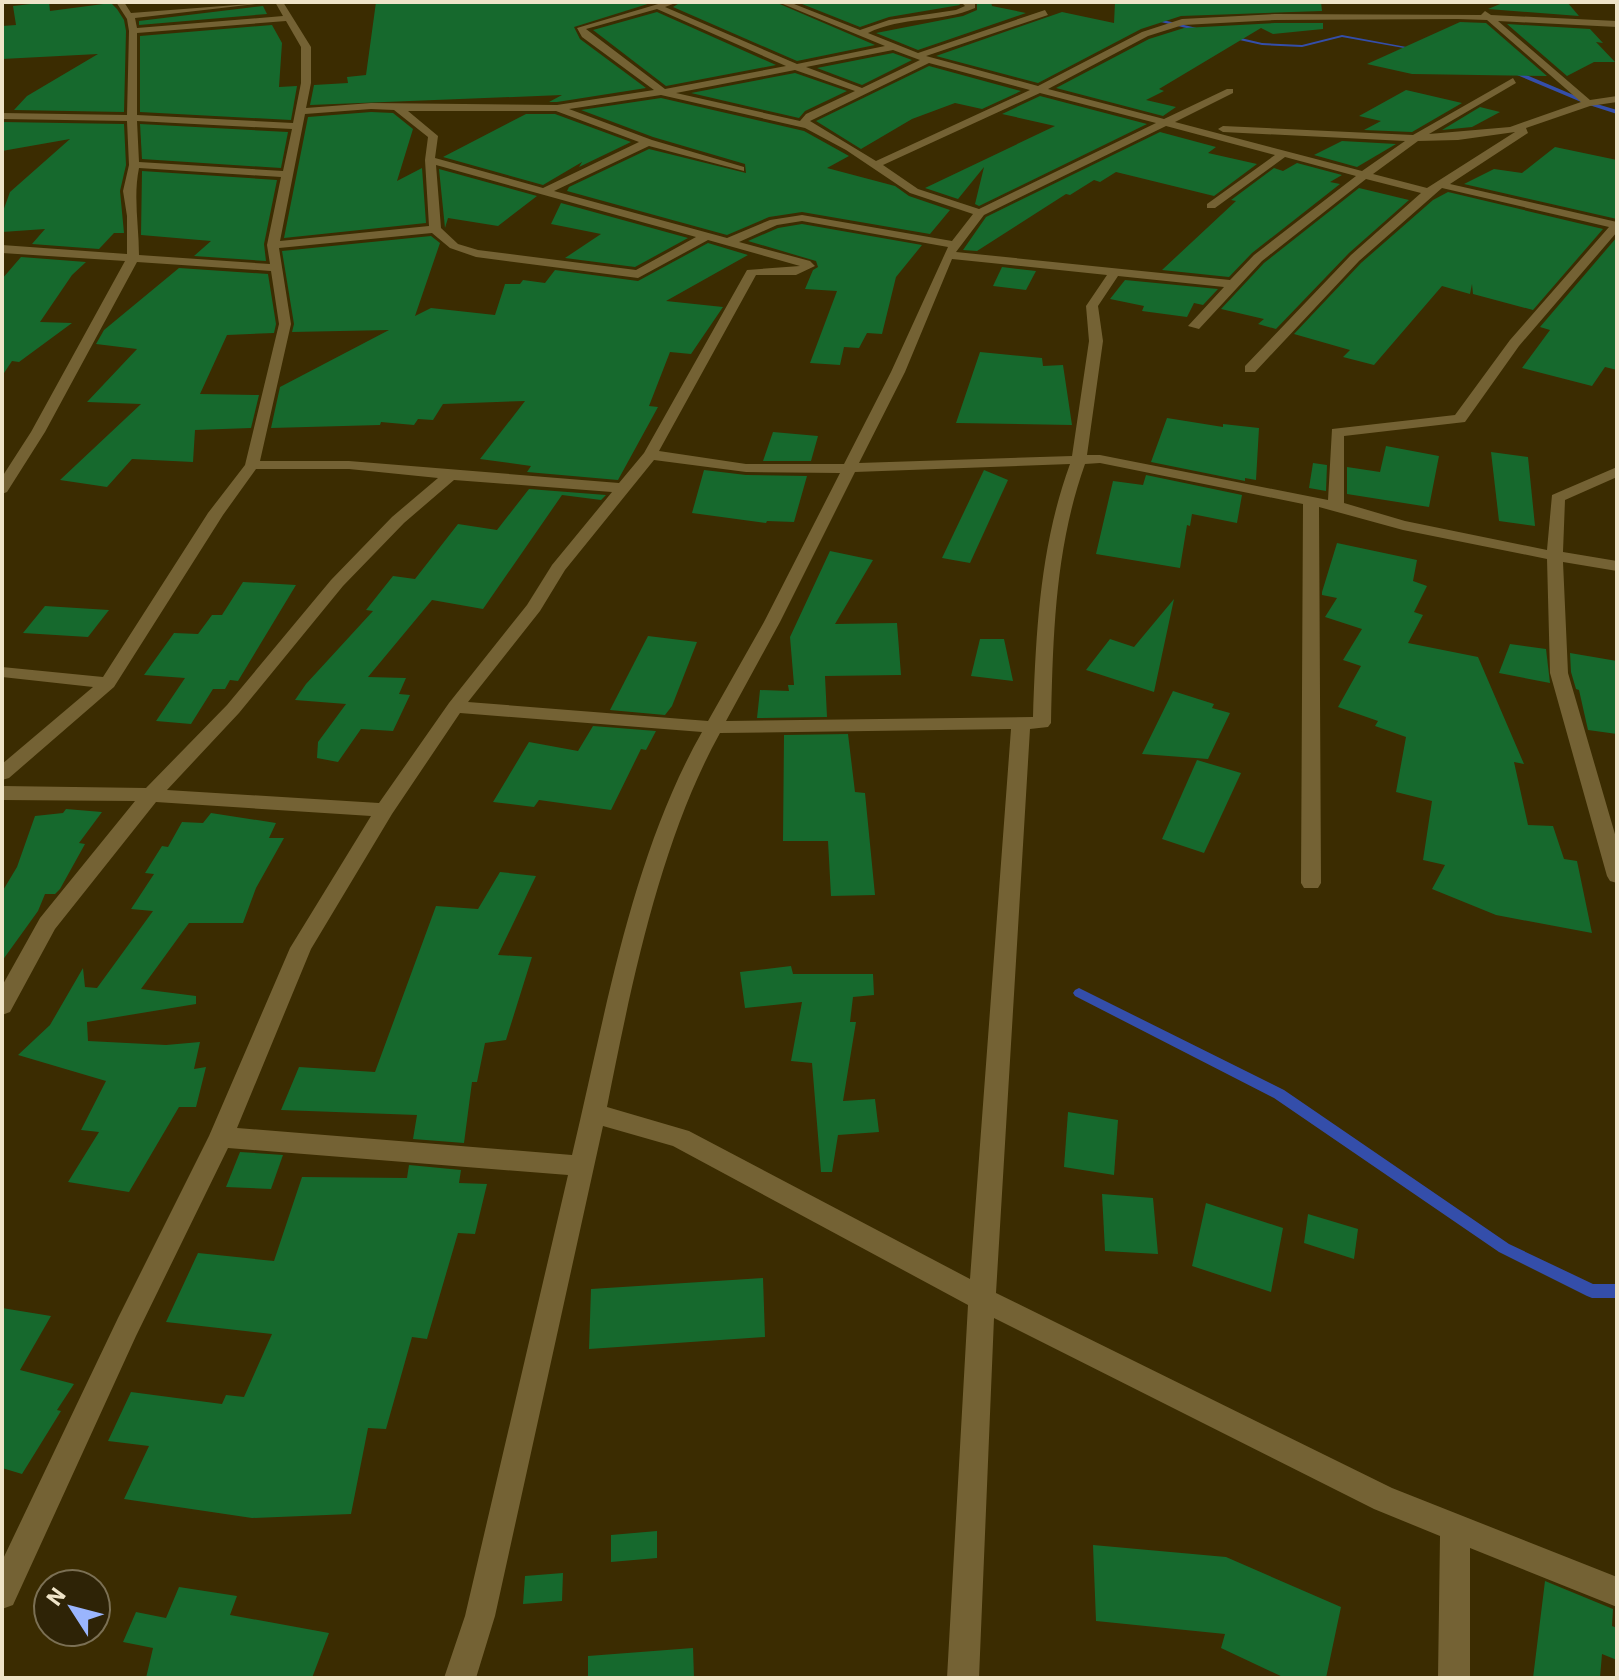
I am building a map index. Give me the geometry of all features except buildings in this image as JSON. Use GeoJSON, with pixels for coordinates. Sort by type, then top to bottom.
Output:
{"type":"FeatureCollection","features":[{"type":"Feature","properties":{"kind":"street"},"geometry":{"type":"LineString","coordinates":[[2,489],[38,432],[133,258],[133,216],[129,191],[134,165],[133,31],[120,2]]}},
{"type":"Feature","properties":{"kind":"street"},"geometry":{"type":"LineString","coordinates":[[127,16],[270,2]]}},
{"type":"Feature","properties":{"kind":"street"},"geometry":{"type":"LineString","coordinates":[[2,774],[108,683],[216,513],[252,465],[285,324],[274,268],[273,245],[306,83],[306,47],[279,2]]}},
{"type":"Feature","properties":{"kind":"street"},"geometry":{"type":"LineString","coordinates":[[643,2],[796,67],[863,91]]}},
{"type":"Feature","properties":{"kind":"street"},"geometry":{"type":"LineString","coordinates":[[674,2],[581,28],[585,35],[664,93],[808,126],[914,191],[980,213]]}},
{"type":"Feature","properties":{"kind":"street"},"geometry":{"type":"LineString","coordinates":[[782,2],[923,58],[1429,192]]}},
{"type":"Feature","properties":{"kind":"street"},"geometry":{"type":"LineString","coordinates":[[861,33],[900,18],[960,13],[972,6],[965,2]]}},
{"type":"Feature","properties":{"kind":"street"},"geometry":{"type":"LineString","coordinates":[[1369,2],[1395,17]]}},
{"type":"Feature","properties":{"kind":"street"},"geometry":{"type":"LineString","coordinates":[[1468,3],[1488,16],[1588,103]]}},
{"type":"Feature","properties":{"kind":"street"},"geometry":{"type":"LineString","coordinates":[[808,126],[805,121],[810,116],[923,58],[1045,13]]}},
{"type":"Feature","properties":{"kind":"street"},"geometry":{"type":"LineString","coordinates":[[875,165],[1038,90],[1163,27],[1182,22],[1272,13],[1488,16],[1616,25]]}},
{"type":"Feature","properties":{"kind":"street"},"geometry":{"type":"LineString","coordinates":[[133,31],[288,18]]}},
{"type":"Feature","properties":{"kind":"street"},"geometry":{"type":"LineString","coordinates":[[299,111],[371,106],[557,108],[664,93],[894,47]]}},
{"type":"Feature","properties":{"kind":"street"},"geometry":{"type":"LineString","coordinates":[[1194,326],[1258,258],[1364,175],[1417,137],[1513,81]]}},
{"type":"Feature","properties":{"kind":"street"},"geometry":{"type":"LineString","coordinates":[[460,1678],[480,1616],[623,973],[667,834],[702,748],[772,622],[898,372],[951,250],[980,213],[1230,91]]}},
{"type":"Feature","properties":{"kind":"street"},"geometry":{"type":"LineString","coordinates":[[1187,129],[1417,137],[1499,132],[1588,103],[1617,99]]}},
{"type":"Feature","properties":{"kind":"street"},"geometry":{"type":"LineString","coordinates":[[394,107],[416,120],[433,136]]}},
{"type":"Feature","properties":{"kind":"street"},"geometry":{"type":"LineString","coordinates":[[453,120],[480,108]]}},
{"type":"Feature","properties":{"kind":"street"},"geometry":{"type":"LineString","coordinates":[[557,108],[648,142],[740,169]]}},
{"type":"Feature","properties":{"kind":"street"},"geometry":{"type":"LineString","coordinates":[[2,116],[132,118],[295,126]]}},
{"type":"Feature","properties":{"kind":"street"},"geometry":{"type":"LineString","coordinates":[[1250,369],[1355,258],[1429,192],[1537,122]]}},
{"type":"Feature","properties":{"kind":"street"},"geometry":{"type":"LineString","coordinates":[[443,128],[433,136],[430,160],[435,229],[454,246],[476,253],[619,274],[648,271],[709,235]]}},
{"type":"Feature","properties":{"kind":"street"},"geometry":{"type":"LineString","coordinates":[[545,191],[648,142]]}},
{"type":"Feature","properties":{"kind":"street"},"geometry":{"type":"LineString","coordinates":[[1211,206],[1283,154]]}},
{"type":"Feature","properties":{"kind":"street"},"geometry":{"type":"LineString","coordinates":[[2,1594],[127,1327],[221,1137],[301,948],[384,810],[455,707],[534,607],[558,568],[650,455],[751,273],[761,269],[802,271],[809,266],[731,241],[430,160]]}},
{"type":"Feature","properties":{"kind":"street"},"geometry":{"type":"LineString","coordinates":[[134,165],[286,174]]}},
{"type":"Feature","properties":{"kind":"street"},"geometry":{"type":"LineString","coordinates":[[1336,506],[1337,432],[1460,419],[1484,380],[1531,321],[1617,225],[1442,185]]}},
{"type":"Feature","properties":{"kind":"street"},"geometry":{"type":"LineString","coordinates":[[731,241],[774,222],[802,218],[951,250],[1233,284]]}},
{"type":"Feature","properties":{"kind":"street"},"geometry":{"type":"LineString","coordinates":[[273,245],[435,229]]}},
{"type":"Feature","properties":{"kind":"street"},"geometry":{"type":"LineString","coordinates":[[2,249],[274,268]]}},
{"type":"Feature","properties":{"kind":"street"},"geometry":{"type":"LineString","coordinates":[[455,707],[714,727],[1042,723],[1045,612],[1053,547],[1063,504],[1079,459],[1096,341],[1092,306],[1116,270]]}},
{"type":"Feature","properties":{"kind":"street"},"geometry":{"type":"LineString","coordinates":[[650,455],[691,458],[746,468],[849,469],[1100,459],[1336,506],[1403,525],[1617,566]]}},
{"type":"Feature","properties":{"kind":"street"},"geometry":{"type":"LineString","coordinates":[[252,465],[349,465],[624,488]]}},
{"type":"Feature","properties":{"kind":"street"},"geometry":{"type":"LineString","coordinates":[[1617,471],[1557,498],[1555,556],[1559,673],[1617,876]]}},
{"type":"Feature","properties":{"kind":"street"},"geometry":{"type":"LineString","coordinates":[[2,1006],[47,924],[151,795],[233,709],[337,583],[398,520],[451,475]]}},
{"type":"Feature","properties":{"kind":"street"},"geometry":{"type":"LineString","coordinates":[[1311,501],[1311,883]]}},
{"type":"Feature","properties":{"kind":"street"},"geometry":{"type":"LineString","coordinates":[[2,672],[108,683]]}},
{"type":"Feature","properties":{"kind":"street"},"geometry":{"type":"LineString","coordinates":[[963,1678],[982,1299],[1021,724]]}},
{"type":"Feature","properties":{"kind":"street"},"geometry":{"type":"LineString","coordinates":[[2,793],[151,795],[384,810]]}},
{"type":"Feature","properties":{"kind":"street"},"geometry":{"type":"LineString","coordinates":[[594,1113],[680,1138],[982,1299],[1384,1499],[1617,1592]]}},
{"type":"Feature","properties":{"kind":"street"},"geometry":{"type":"LineString","coordinates":[[221,1137],[580,1166]]}},
{"type":"Feature","properties":{"kind":"street"},"geometry":{"type":"LineString","coordinates":[[1454,1678],[1455,1527]]}},
{"type":"Feature","properties":{"kind":"waterway"},"geometry":{"type":"LineString","coordinates":[[1150,18],[1199,30]]}},
{"type":"Feature","properties":{"kind":"waterway"},"geometry":{"type":"LineString","coordinates":[[1228,36],[1262,44],[1302,46],[1342,36],[1415,49]]}},
{"type":"Feature","properties":{"kind":"waterway"},"geometry":{"type":"LineString","coordinates":[[1512,71],[1617,112]]}},
{"type":"Feature","properties":{"kind":"waterway"},"geometry":{"type":"LineString","coordinates":[[1079,993],[1279,1094],[1504,1248],[1592,1291],[1617,1291]]}}]}
